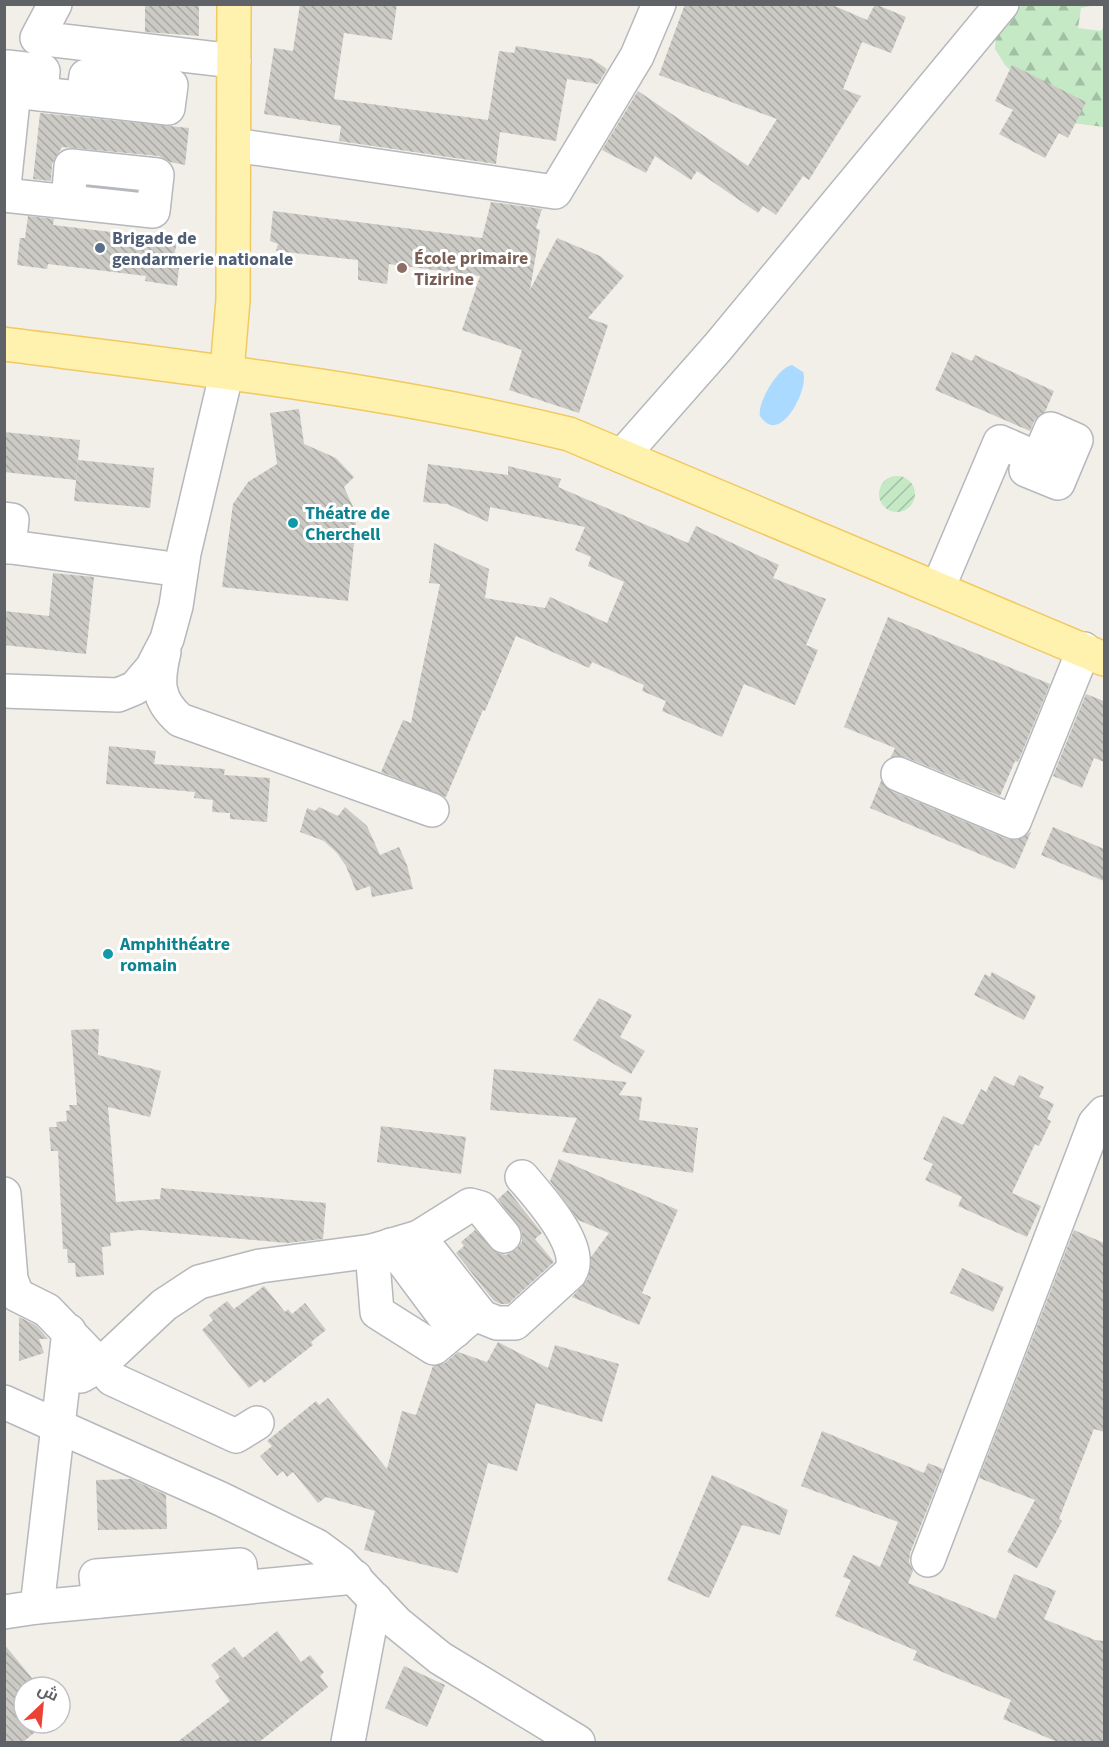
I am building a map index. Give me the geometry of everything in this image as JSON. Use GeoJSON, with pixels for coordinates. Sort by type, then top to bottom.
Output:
{"type":"FeatureCollection","features":[{"type":"Feature","properties":{"kind":"main road"},"geometry":{"type":"LineString","coordinates":[[227,371],[233,300],[234,4]]}},
{"type":"Feature","properties":{"kind":"main road"},"geometry":{"type":"LineString","coordinates":[[4,344],[227,371],[393,397],[482,413],[568,434],[1094,654]]}},
{"type":"Feature","properties":{"kind":"street"},"geometry":{"type":"LineString","coordinates":[[55,4],[37,38],[234,62]]}},
{"type":"Feature","properties":{"kind":"street"},"geometry":{"type":"LineString","coordinates":[[234,145],[555,192],[637,56],[658,4]]}},
{"type":"Feature","properties":{"kind":"street"},"geometry":{"type":"LineString","coordinates":[[622,456],[718,347],[996,6]]}},
{"type":"Feature","properties":{"kind":"street"},"geometry":{"type":"LineString","coordinates":[[4,186],[27,93],[83,99]]}},
{"type":"Feature","properties":{"kind":"street"},"geometry":{"type":"LineString","coordinates":[[4,195],[68,202]]}},
{"type":"Feature","properties":{"kind":"street"},"geometry":{"type":"LineString","coordinates":[[180,720],[165,704],[159,692],[159,672],[227,371]]}},
{"type":"Feature","properties":{"kind":"street"},"geometry":{"type":"LineString","coordinates":[[938,588],[1000,442],[1032,456]]}},
{"type":"Feature","properties":{"kind":"street"},"geometry":{"type":"LineString","coordinates":[[6,538],[181,570]]}},
{"type":"Feature","properties":{"kind":"street"},"geometry":{"type":"LineString","coordinates":[[4,691],[118,696],[135,688],[152,668],[167,639]]}},
{"type":"Feature","properties":{"kind":"street"},"geometry":{"type":"LineString","coordinates":[[898,774],[1014,822],[1094,654]]}},
{"type":"Feature","properties":{"kind":"street"},"geometry":{"type":"LineString","coordinates":[[107,695],[432,810]]}},
{"type":"Feature","properties":{"kind":"street"},"geometry":{"type":"LineString","coordinates":[[928,1560],[1095,1123],[1104,1113]]}},
{"type":"Feature","properties":{"kind":"street"},"geometry":{"type":"LineString","coordinates":[[394,1244],[377,1312],[434,1348],[466,1322],[515,1323],[574,1267],[571,1248],[555,1218],[522,1177]]}},
{"type":"Feature","properties":{"kind":"street"},"geometry":{"type":"LineString","coordinates":[[4,1194],[15,1290],[21,1298],[44,1307],[112,1379],[236,1436],[257,1423]]}},
{"type":"Feature","properties":{"kind":"street"},"geometry":{"type":"LineString","coordinates":[[4,1401],[33,1397],[64,1386],[100,1365],[164,1305],[199,1282],[260,1266],[394,1244],[470,1205],[481,1208],[504,1236]]}},
{"type":"Feature","properties":{"kind":"street"},"geometry":{"type":"LineString","coordinates":[[394,1244],[466,1322]]}},
{"type":"Feature","properties":{"kind":"street"},"geometry":{"type":"LineString","coordinates":[[37,1607],[69,1331]]}},
{"type":"Feature","properties":{"kind":"street"},"geometry":{"type":"LineString","coordinates":[[4,1401],[221,1499],[309,1542],[365,1588],[397,1623],[440,1658],[578,1743]]}},
{"type":"Feature","properties":{"kind":"street"},"geometry":{"type":"LineString","coordinates":[[4,1612],[243,1587],[365,1588]]}},
{"type":"Feature","properties":{"kind":"street"},"geometry":{"type":"LineString","coordinates":[[348,1743],[365,1588]]}},
{"type":"Feature","properties":{"kind":"green space"},"geometry":{"type":"Polygon","coordinates":[[[1022,5],[1095,5],[1081,8],[1078,28],[1101,31],[1104,26],[1104,127],[1072,123],[1044,102],[1005,65],[995,49],[996,33],[1022,5]]]}},
{"type":"Feature","properties":{"kind":"green space"},"geometry":{"type":"Polygon","coordinates":[[[897,476],[910,481],[915,494],[910,507],[897,512],[884,507],[879,494],[884,481],[897,476]]]}},
{"type":"Feature","properties":{"kind":"water"},"geometry":{"type":"Polygon","coordinates":[[[792,365],[803,372],[804,380],[798,401],[784,420],[776,425],[768,424],[760,416],[765,395],[781,372],[792,365]]]}},
{"type":"Feature","properties":{"kind":"building"},"geometry":{"type":"Polygon","coordinates":[[[145,4],[199,4],[199,36],[145,32],[145,4]]]}},
{"type":"Feature","properties":{"kind":"building"},"geometry":{"type":"Polygon","coordinates":[[[300,4],[397,4],[392,40],[344,33],[334,99],[488,120],[499,51],[514,53],[516,46],[592,59],[607,69],[598,84],[567,79],[556,141],[500,132],[496,164],[339,141],[341,126],[264,114],[274,48],[293,51],[300,4]]]}},
{"type":"Feature","properties":{"kind":"building"},"geometry":{"type":"Polygon","coordinates":[[[685,4],[830,4],[867,20],[875,4],[906,17],[891,53],[862,42],[843,89],[861,96],[809,180],[803,176],[776,215],[763,206],[758,213],[697,171],[691,180],[655,156],[646,173],[602,150],[638,91],[748,166],[777,119],[659,75],[685,4]]]}},
{"type":"Feature","properties":{"kind":"building"},"geometry":{"type":"Polygon","coordinates":[[[1012,65],[1086,102],[1068,138],[1059,133],[1045,158],[999,134],[1013,110],[995,101],[1012,65]]]}},
{"type":"Feature","properties":{"kind":"building"},"geometry":{"type":"Polygon","coordinates":[[[40,113],[189,128],[185,165],[170,162],[159,156],[62,147],[52,164],[51,181],[33,179],[40,113]]]}},
{"type":"Feature","properties":{"kind":"building"},"geometry":{"type":"Polygon","coordinates":[[[491,202],[542,209],[536,228],[540,230],[530,290],[557,238],[600,256],[624,276],[588,318],[608,325],[579,413],[509,390],[522,350],[462,330],[480,276],[389,264],[387,284],[358,280],[358,260],[276,251],[278,244],[270,241],[273,211],[482,238],[491,202]]]}},
{"type":"Feature","properties":{"kind":"building"},"geometry":{"type":"Polygon","coordinates":[[[28,216],[54,219],[53,225],[177,240],[174,258],[180,259],[177,286],[145,281],[146,276],[48,264],[47,269],[17,265],[20,238],[25,238],[28,216]]]}},
{"type":"Feature","properties":{"kind":"building"},"geometry":{"type":"Polygon","coordinates":[[[952,352],[972,361],[975,355],[1054,391],[1045,412],[1034,421],[1030,431],[935,390],[952,352]]]}},
{"type":"Feature","properties":{"kind":"building"},"geometry":{"type":"Polygon","coordinates":[[[299,409],[304,444],[336,458],[354,477],[344,487],[354,509],[356,524],[348,601],[222,587],[233,504],[248,482],[277,464],[270,413],[299,409]]]}},
{"type":"Feature","properties":{"kind":"building"},"geometry":{"type":"Polygon","coordinates":[[[4,432],[80,440],[76,480],[4,472],[4,432]]]}},
{"type":"Feature","properties":{"kind":"building"},"geometry":{"type":"Polygon","coordinates":[[[78,460],[154,468],[150,508],[74,501],[78,460]]]}},
{"type":"Feature","properties":{"kind":"building"},"geometry":{"type":"Polygon","coordinates":[[[428,464],[508,475],[508,466],[561,479],[558,487],[688,543],[696,526],[779,565],[773,578],[826,599],[806,645],[818,650],[795,705],[744,684],[722,737],[662,711],[666,701],[642,691],[644,685],[592,662],[589,668],[516,636],[446,797],[381,772],[403,720],[411,723],[440,584],[429,583],[434,543],[489,569],[485,598],[545,608],[550,597],[607,623],[624,582],[588,566],[591,557],[575,550],[585,527],[490,507],[488,522],[447,504],[423,502],[428,464]]]}},
{"type":"Feature","properties":{"kind":"building"},"geometry":{"type":"Polygon","coordinates":[[[53,573],[94,577],[86,654],[4,645],[4,611],[49,616],[53,573]]]}},
{"type":"Feature","properties":{"kind":"building"},"geometry":{"type":"Polygon","coordinates":[[[888,617],[1050,684],[1018,762],[1015,761],[1000,796],[905,757],[891,757],[895,748],[844,727],[888,617]]]}},
{"type":"Feature","properties":{"kind":"building"},"geometry":{"type":"Polygon","coordinates":[[[1086,694],[1104,701],[1104,762],[1094,758],[1082,788],[1053,776],[1086,694]]]}},
{"type":"Feature","properties":{"kind":"building"},"geometry":{"type":"Polygon","coordinates":[[[109,746],[156,751],[154,764],[225,769],[224,775],[270,778],[267,822],[230,819],[230,813],[212,812],[213,800],[194,798],[195,792],[106,784],[109,746]]]}},
{"type":"Feature","properties":{"kind":"building"},"geometry":{"type":"Polygon","coordinates":[[[881,781],[891,791],[1007,839],[1017,840],[1031,832],[1015,869],[870,808],[881,781]]]}},
{"type":"Feature","properties":{"kind":"building"},"geometry":{"type":"Polygon","coordinates":[[[319,807],[338,816],[345,807],[367,826],[380,855],[399,847],[407,865],[413,889],[372,897],[370,886],[356,891],[346,866],[337,853],[324,841],[300,832],[307,808],[315,811],[319,807]]]}},
{"type":"Feature","properties":{"kind":"building"},"geometry":{"type":"Polygon","coordinates":[[[1053,827],[1104,849],[1104,881],[1041,855],[1053,827]]]}},
{"type":"Feature","properties":{"kind":"building"},"geometry":{"type":"Polygon","coordinates":[[[992,972],[1036,996],[1024,1020],[974,995],[985,974],[990,977],[992,972]]]}},
{"type":"Feature","properties":{"kind":"building"},"geometry":{"type":"Polygon","coordinates":[[[599,998],[632,1015],[620,1037],[645,1051],[631,1074],[573,1040],[599,998]]]}},
{"type":"Feature","properties":{"kind":"building"},"geometry":{"type":"Polygon","coordinates":[[[99,1029],[98,1055],[161,1071],[150,1117],[108,1107],[116,1202],[160,1199],[161,1188],[326,1203],[323,1239],[287,1243],[140,1230],[110,1233],[111,1246],[102,1247],[104,1275],[76,1277],[75,1263],[68,1263],[67,1249],[63,1249],[58,1151],[51,1151],[49,1127],[57,1127],[56,1122],[67,1121],[66,1111],[70,1110],[69,1105],[77,1105],[71,1030],[99,1029]]]}},
{"type":"Feature","properties":{"kind":"building"},"geometry":{"type":"Polygon","coordinates":[[[494,1069],[627,1082],[619,1095],[642,1097],[639,1120],[698,1128],[693,1173],[562,1152],[577,1118],[490,1110],[494,1069]]]}},
{"type":"Feature","properties":{"kind":"building"},"geometry":{"type":"Polygon","coordinates":[[[1019,1075],[1044,1087],[1039,1097],[1054,1104],[1047,1119],[1051,1121],[1039,1146],[1035,1144],[1012,1193],[1041,1206],[1027,1237],[958,1206],[962,1197],[925,1180],[933,1164],[923,1159],[943,1116],[963,1125],[981,1089],[986,1092],[994,1076],[1014,1086],[1019,1075]]]}},
{"type":"Feature","properties":{"kind":"building"},"geometry":{"type":"Polygon","coordinates":[[[381,1126],[466,1137],[461,1174],[377,1162],[381,1126]]]}},
{"type":"Feature","properties":{"kind":"building"},"geometry":{"type":"Polygon","coordinates":[[[559,1159],[678,1210],[642,1293],[651,1297],[639,1325],[572,1297],[588,1279],[591,1257],[609,1233],[578,1220],[550,1181],[559,1159]]]}},
{"type":"Feature","properties":{"kind":"building"},"geometry":{"type":"Polygon","coordinates":[[[508,1190],[542,1233],[535,1239],[554,1262],[508,1304],[501,1304],[494,1301],[456,1253],[464,1246],[461,1242],[475,1230],[497,1253],[506,1255],[516,1250],[522,1242],[522,1232],[498,1199],[508,1190]]]}},
{"type":"Feature","properties":{"kind":"building"},"geometry":{"type":"Polygon","coordinates":[[[1074,1230],[1104,1243],[1104,1432],[1094,1429],[1059,1519],[1062,1521],[1037,1568],[1007,1552],[1035,1500],[979,1478],[1074,1230]]]}},
{"type":"Feature","properties":{"kind":"building"},"geometry":{"type":"Polygon","coordinates":[[[962,1268],[1004,1287],[993,1312],[950,1293],[962,1268]]]}},
{"type":"Feature","properties":{"kind":"building"},"geometry":{"type":"Polygon","coordinates":[[[264,1286],[285,1312],[288,1309],[292,1314],[305,1303],[326,1330],[311,1342],[313,1345],[264,1383],[261,1379],[249,1388],[202,1330],[213,1320],[209,1315],[227,1301],[234,1309],[264,1286]]]}},
{"type":"Feature","properties":{"kind":"building"},"geometry":{"type":"Polygon","coordinates":[[[19,1317],[36,1325],[48,1339],[39,1339],[44,1353],[19,1361],[19,1317]]]}},
{"type":"Feature","properties":{"kind":"building"},"geometry":{"type":"Polygon","coordinates":[[[498,1342],[548,1368],[555,1345],[619,1364],[602,1422],[536,1403],[517,1471],[488,1463],[458,1573],[364,1550],[375,1511],[326,1497],[318,1503],[293,1472],[287,1477],[283,1471],[277,1476],[260,1456],[272,1446],[267,1441],[316,1401],[319,1405],[328,1398],[387,1469],[402,1411],[416,1415],[433,1366],[445,1363],[458,1352],[487,1362],[498,1342]]]}},
{"type":"Feature","properties":{"kind":"building"},"geometry":{"type":"Polygon","coordinates":[[[822,1431],[924,1473],[928,1463],[943,1469],[910,1553],[909,1562],[913,1571],[908,1583],[996,1619],[1014,1574],[1056,1591],[1044,1619],[1095,1640],[1104,1641],[1104,1743],[1060,1743],[1003,1719],[1011,1700],[913,1660],[917,1651],[835,1616],[851,1580],[843,1577],[853,1555],[880,1567],[898,1522],[801,1486],[822,1431]]]}},
{"type":"Feature","properties":{"kind":"building"},"geometry":{"type":"Polygon","coordinates":[[[712,1475],[788,1510],[780,1535],[742,1525],[709,1598],[667,1580],[712,1475]]]}},
{"type":"Feature","properties":{"kind":"building"},"geometry":{"type":"Polygon","coordinates":[[[131,1479],[166,1495],[167,1529],[98,1530],[96,1480],[131,1479]]]}},
{"type":"Feature","properties":{"kind":"building"},"geometry":{"type":"Polygon","coordinates":[[[277,1631],[301,1662],[310,1655],[324,1672],[320,1676],[328,1687],[258,1743],[176,1743],[230,1701],[215,1681],[220,1677],[211,1665],[234,1647],[243,1658],[277,1631]]]}},
{"type":"Feature","properties":{"kind":"building"},"geometry":{"type":"Polygon","coordinates":[[[4,1644],[29,1675],[12,1675],[12,1735],[32,1735],[22,1743],[4,1743],[4,1644]]]}},
{"type":"Feature","properties":{"kind":"building"},"geometry":{"type":"Polygon","coordinates":[[[404,1666],[445,1685],[427,1727],[385,1708],[404,1666]]]}},
{"type":"Feature","properties":{"kind":"place","name":"Brigade de gendarmerie nationale"},"geometry":{"type":"Point","coordinates":[100,248]}},
{"type":"Feature","properties":{"kind":"place","name":"École primaire Tizirine"},"geometry":{"type":"Point","coordinates":[402,268]}},
{"type":"Feature","properties":{"kind":"place","name":"Théatre de Cherchell"},"geometry":{"type":"Point","coordinates":[293,523]}},
{"type":"Feature","properties":{"kind":"place","name":"Amphithéatre romain"},"geometry":{"type":"Point","coordinates":[108,954]}}]}
